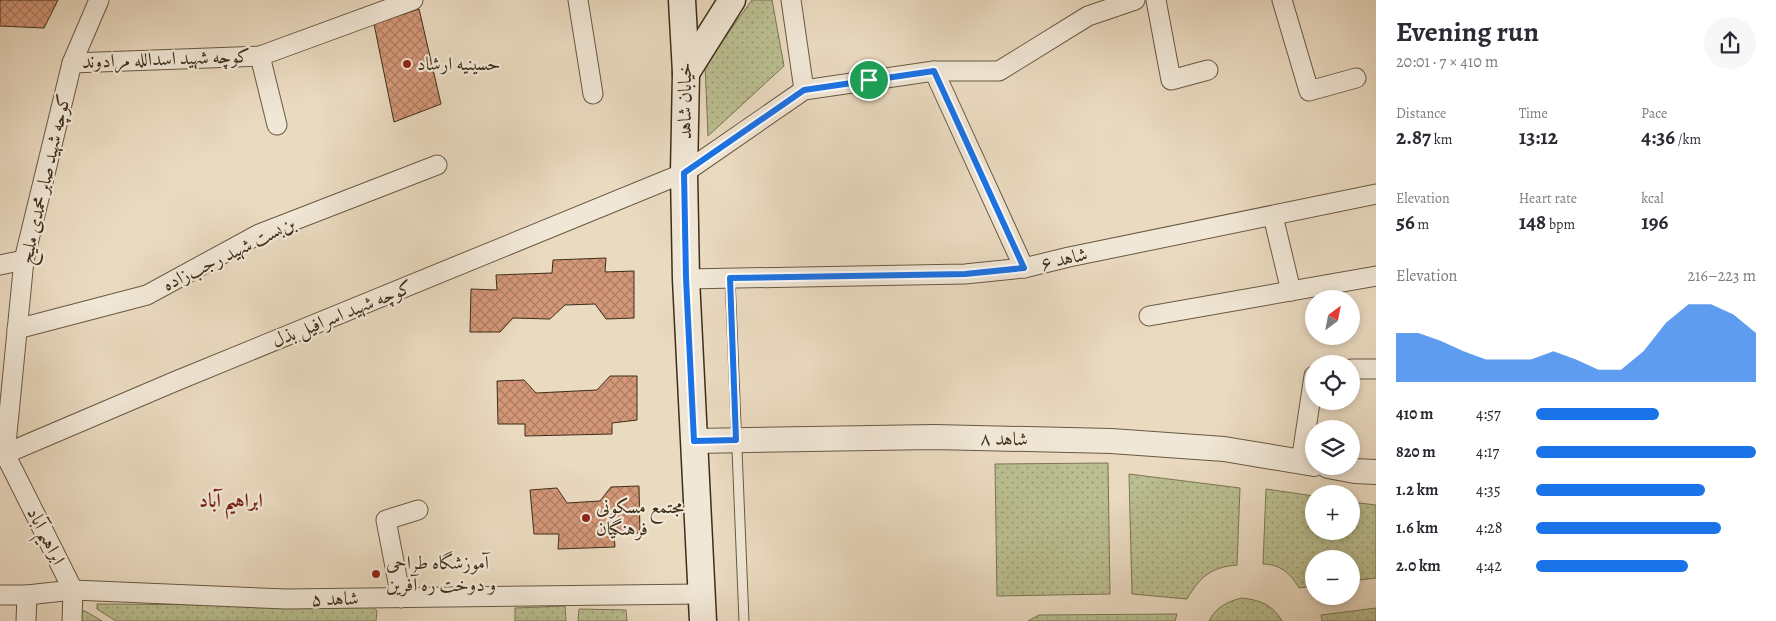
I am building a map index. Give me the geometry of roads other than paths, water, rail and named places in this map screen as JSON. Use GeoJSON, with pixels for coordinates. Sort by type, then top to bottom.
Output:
{"type":"FeatureCollection","features":[{"type":"Feature","properties":{"kind":"main road","name":"خیابان شاهد"},"geometry":{"type":"LineString","coordinates":[[682,0],[686,73],[684,173],[686,278],[703,621]]}},
{"type":"Feature","properties":{"kind":"main road"},"geometry":{"type":"LineString","coordinates":[[686,73],[732,0]]}},
{"type":"Feature","properties":{"kind":"street","name":"کوچه شهید صابر محمدی ملیح"},"geometry":{"type":"LineString","coordinates":[[2,455],[24,260],[72,63],[99,0]]}},
{"type":"Feature","properties":{"kind":"street","name":"کوچه شهید اسدالله مرادوند"},"geometry":{"type":"LineString","coordinates":[[72,63],[260,56],[414,0]]}},
{"type":"Feature","properties":{"kind":"street"},"geometry":{"type":"LineString","coordinates":[[578,0],[593,94]]}},
{"type":"Feature","properties":{"kind":"street"},"geometry":{"type":"LineString","coordinates":[[791,0],[804,90],[934,71],[999,70],[1088,16],[1135,0]]}},
{"type":"Feature","properties":{"kind":"street"},"geometry":{"type":"LineString","coordinates":[[1156,0],[1171,80],[1208,70]]}},
{"type":"Feature","properties":{"kind":"street"},"geometry":{"type":"LineString","coordinates":[[1282,0],[1310,91],[1356,78]]}},
{"type":"Feature","properties":{"kind":"street","name":"کوچه شهید اسدالله مرادوند"},"geometry":{"type":"LineString","coordinates":[[260,56],[277,125]]}},
{"type":"Feature","properties":{"kind":"street"},"geometry":{"type":"LineString","coordinates":[[934,71],[1024,268]]}},
{"type":"Feature","properties":{"kind":"street","name":"کوچه شهید اسرافیل بذل"},"geometry":{"type":"LineString","coordinates":[[2,455],[176,381],[684,173],[804,90]]}},
{"type":"Feature","properties":{"kind":"street","name":"بن‌بست شهید رجب‌زاده"},"geometry":{"type":"LineString","coordinates":[[16,329],[147,295],[259,234],[437,165]]}},
{"type":"Feature","properties":{"kind":"street","name":"شاهد ۶"},"geometry":{"type":"LineString","coordinates":[[686,278],[965,274],[1024,268],[1069,257],[1376,194]]}},
{"type":"Feature","properties":{"kind":"street"},"geometry":{"type":"LineString","coordinates":[[1273,216],[1291,292]]}},
{"type":"Feature","properties":{"kind":"street"},"geometry":{"type":"LineString","coordinates":[[0,265],[24,260]]}},
{"type":"Feature","properties":{"kind":"street"},"geometry":{"type":"LineString","coordinates":[[1149,316],[1376,276]]}},
{"type":"Feature","properties":{"kind":"street"},"geometry":{"type":"LineString","coordinates":[[1360,369],[1376,369]]}},
{"type":"Feature","properties":{"kind":"street","name":"شاهد ۸"},"geometry":{"type":"LineString","coordinates":[[694,441],[934,437],[1111,441],[1224,449],[1305,463]]}},
{"type":"Feature","properties":{"kind":"street","name":"ابراهیم آباد"},"geometry":{"type":"LineString","coordinates":[[2,455],[73,590],[72,621]]}},
{"type":"Feature","properties":{"kind":"street"},"geometry":{"type":"LineString","coordinates":[[1360,471],[1376,472]]}},
{"type":"Feature","properties":{"kind":"street"},"geometry":{"type":"LineString","coordinates":[[401,598],[386,520],[418,510]]}},
{"type":"Feature","properties":{"kind":"street","name":"شاهد ۵"},"geometry":{"type":"LineString","coordinates":[[0,595],[27,596],[73,590],[286,599],[701,594]]}},
{"type":"Feature","properties":{"kind":"street"},"geometry":{"type":"LineString","coordinates":[[26,621],[27,596]]}},
{"type":"Feature","properties":{"kind":"lane"},"geometry":{"type":"LineString","coordinates":[[730,278],[744,621]]}},
{"type":"Feature","properties":{"kind":"place","name":"حسینیه ارشاد"},"geometry":{"type":"Point","coordinates":[407,64]}},
{"type":"Feature","properties":{"kind":"place","name":"مجتمع مسکونی فرهنگیان"},"geometry":{"type":"Point","coordinates":[586,518]}},
{"type":"Feature","properties":{"kind":"place","name":"آموزشگاه طراحی و دوخت ره آفرین"},"geometry":{"type":"Point","coordinates":[376,574]}},
{"type":"Feature","properties":{"kind":"district","name":"ابراهیم آباد"},"geometry":{"type":"Point","coordinates":[231,500]}}]}
